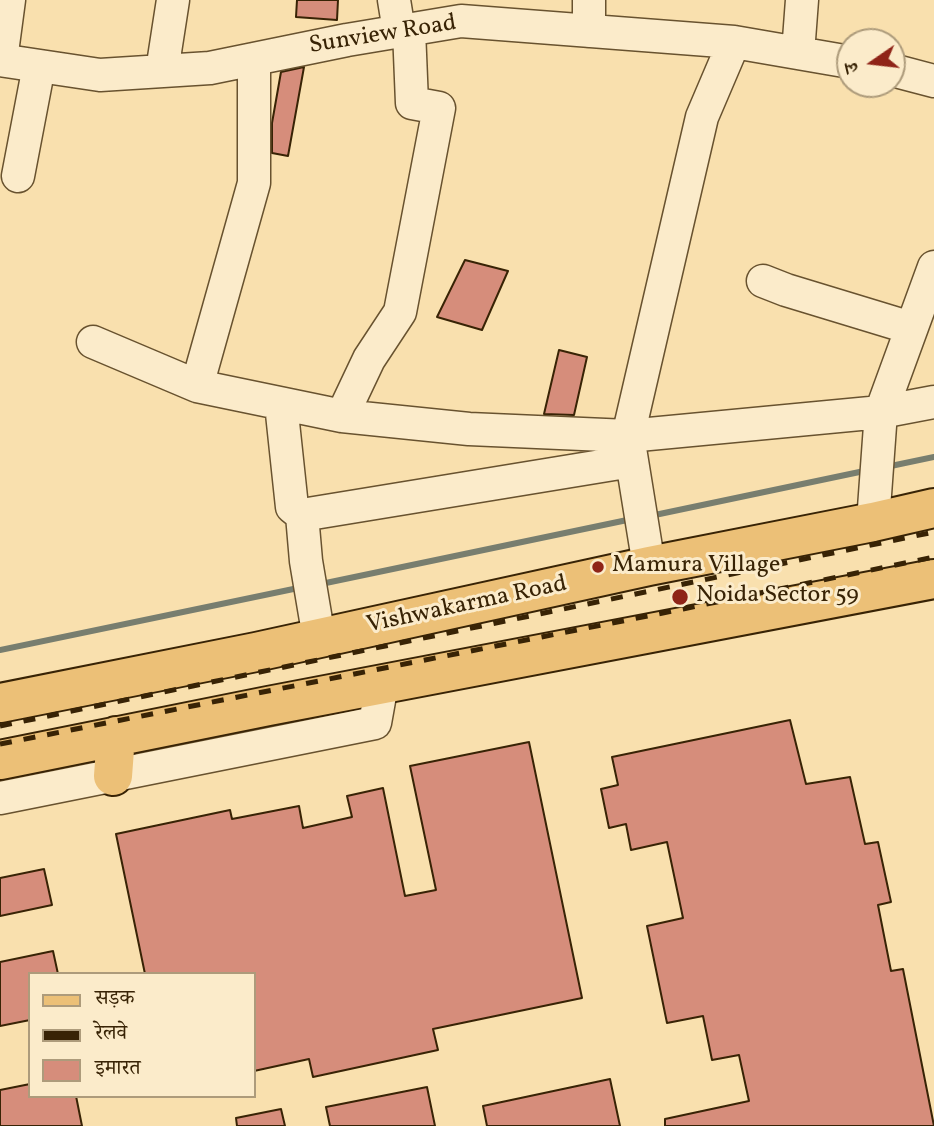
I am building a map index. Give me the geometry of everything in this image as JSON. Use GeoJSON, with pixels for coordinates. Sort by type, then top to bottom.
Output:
{"type":"FeatureCollection","features":[{"type":"Feature","properties":{"kind":"main road","name":"Vishwakarma Road"},"geometry":{"type":"LineString","coordinates":[[0,703],[934,508]]}},
{"type":"Feature","properties":{"kind":"main road"},"geometry":{"type":"LineString","coordinates":[[0,760],[251,709],[934,579]]}},
{"type":"Feature","properties":{"kind":"main road"},"geometry":{"type":"LineString","coordinates":[[242,654],[234,667],[233,675],[235,686],[244,703],[251,709]]}},
{"type":"Feature","properties":{"kind":"main road"},"geometry":{"type":"LineString","coordinates":[[177,667],[191,676],[198,691],[198,710],[190,721]]}},
{"type":"Feature","properties":{"kind":"main road"},"geometry":{"type":"LineString","coordinates":[[113,776],[116,736]]}},
{"type":"Feature","properties":{"kind":"street"},"geometry":{"type":"LineString","coordinates":[[1,60],[9,0]]}},
{"type":"Feature","properties":{"kind":"street"},"geometry":{"type":"LineString","coordinates":[[162,71],[173,0]]}},
{"type":"Feature","properties":{"kind":"street"},"geometry":{"type":"LineString","coordinates":[[342,416],[369,359],[400,312],[439,108],[412,103],[404,31],[394,0]]}},
{"type":"Feature","properties":{"kind":"street"},"geometry":{"type":"LineString","coordinates":[[589,0],[589,31]]}},
{"type":"Feature","properties":{"kind":"street"},"geometry":{"type":"LineString","coordinates":[[799,53],[802,0]]}},
{"type":"Feature","properties":{"kind":"street","name":"Sunview Road"},"geometry":{"type":"LineString","coordinates":[[1,60],[100,75],[210,68],[347,40],[461,22],[734,41],[836,60]]}},
{"type":"Feature","properties":{"kind":"street"},"geometry":{"type":"LineString","coordinates":[[649,566],[630,449],[702,117],[734,41]]}},
{"type":"Feature","properties":{"kind":"street"},"geometry":{"type":"LineString","coordinates":[[197,386],[254,183],[254,59]]}},
{"type":"Feature","properties":{"kind":"street"},"geometry":{"type":"LineString","coordinates":[[18,176],[39,66]]}},
{"type":"Feature","properties":{"kind":"street"},"geometry":{"type":"LineString","coordinates":[[906,74],[934,81]]}},
{"type":"Feature","properties":{"kind":"street"},"geometry":{"type":"LineString","coordinates":[[873,522],[881,412],[934,267]]}},
{"type":"Feature","properties":{"kind":"street"},"geometry":{"type":"LineString","coordinates":[[763,281],[911,328]]}},
{"type":"Feature","properties":{"kind":"street"},"geometry":{"type":"LineString","coordinates":[[93,342],[197,386],[281,404],[342,416],[630,449]]}},
{"type":"Feature","properties":{"kind":"street"},"geometry":{"type":"LineString","coordinates":[[302,515],[630,449],[934,402]]}},
{"type":"Feature","properties":{"kind":"street"},"geometry":{"type":"LineString","coordinates":[[281,404],[292,507],[302,515],[306,561],[319,638]]}},
{"type":"Feature","properties":{"kind":"street"},"geometry":{"type":"LineString","coordinates":[[0,798],[375,723],[382,684]]}},
{"type":"Feature","properties":{"kind":"building"},"geometry":{"type":"Polygon","coordinates":[[[297,0],[338,0],[337,20],[296,17],[297,0]]]}},
{"type":"Feature","properties":{"kind":"building"},"geometry":{"type":"Polygon","coordinates":[[[304,67],[288,156],[272,153],[272,123],[281,72],[304,67]]]}},
{"type":"Feature","properties":{"kind":"building"},"geometry":{"type":"Polygon","coordinates":[[[465,260],[508,271],[482,330],[437,317],[465,260]]]}},
{"type":"Feature","properties":{"kind":"building"},"geometry":{"type":"Polygon","coordinates":[[[559,350],[587,357],[574,415],[544,414],[559,350]]]}},
{"type":"Feature","properties":{"kind":"building"},"geometry":{"type":"Polygon","coordinates":[[[790,720],[806,784],[850,777],[865,844],[878,842],[891,902],[878,905],[891,971],[903,969],[934,1126],[665,1126],[665,1119],[749,1101],[739,1055],[712,1060],[703,1016],[667,1023],[647,926],[683,918],[667,842],[631,850],[626,824],[609,828],[601,789],[618,785],[612,757],[790,720]]]}},
{"type":"Feature","properties":{"kind":"building"},"geometry":{"type":"Polygon","coordinates":[[[529,742],[582,998],[433,1029],[438,1050],[313,1077],[309,1059],[256,1071],[256,972],[145,972],[116,834],[230,810],[232,819],[299,806],[303,828],[352,817],[347,796],[383,788],[405,896],[436,890],[410,766],[529,742]]]}},
{"type":"Feature","properties":{"kind":"building"},"geometry":{"type":"Polygon","coordinates":[[[44,869],[52,905],[0,916],[0,878],[44,869]]]}},
{"type":"Feature","properties":{"kind":"building"},"geometry":{"type":"Polygon","coordinates":[[[53,951],[58,972],[28,972],[28,1020],[0,1026],[0,962],[53,951]]]}},
{"type":"Feature","properties":{"kind":"building"},"geometry":{"type":"Polygon","coordinates":[[[610,1079],[620,1126],[487,1126],[483,1106],[610,1079]]]}},
{"type":"Feature","properties":{"kind":"building"},"geometry":{"type":"Polygon","coordinates":[[[28,1084],[28,1098],[76,1098],[82,1126],[0,1126],[0,1090],[28,1084]]]}},
{"type":"Feature","properties":{"kind":"building"},"geometry":{"type":"Polygon","coordinates":[[[427,1087],[435,1126],[330,1126],[326,1107],[427,1087]]]}},
{"type":"Feature","properties":{"kind":"building"},"geometry":{"type":"Polygon","coordinates":[[[281,1109],[285,1126],[237,1126],[236,1118],[281,1109]]]}},
{"type":"Feature","properties":{"kind":"waterway"},"geometry":{"type":"LineString","coordinates":[[886,467],[934,457]]}},
{"type":"Feature","properties":{"kind":"waterway"},"geometry":{"type":"LineString","coordinates":[[650,516],[869,470]]}},
{"type":"Feature","properties":{"kind":"waterway"},"geometry":{"type":"LineString","coordinates":[[321,584],[632,519]]}},
{"type":"Feature","properties":{"kind":"waterway"},"geometry":{"type":"LineString","coordinates":[[0,650],[303,587]]}},
{"type":"Feature","properties":{"kind":"railway"},"geometry":{"type":"LineString","coordinates":[[0,726],[934,532]]}},
{"type":"Feature","properties":{"kind":"railway"},"geometry":{"type":"LineString","coordinates":[[0,744],[934,557]]}},
{"type":"Feature","properties":{"kind":"place","name":"Mamura Village"},"geometry":{"type":"Point","coordinates":[598,567]}},
{"type":"Feature","properties":{"kind":"place","name":"Noida Sector 59"},"geometry":{"type":"Point","coordinates":[680,597]}}]}
